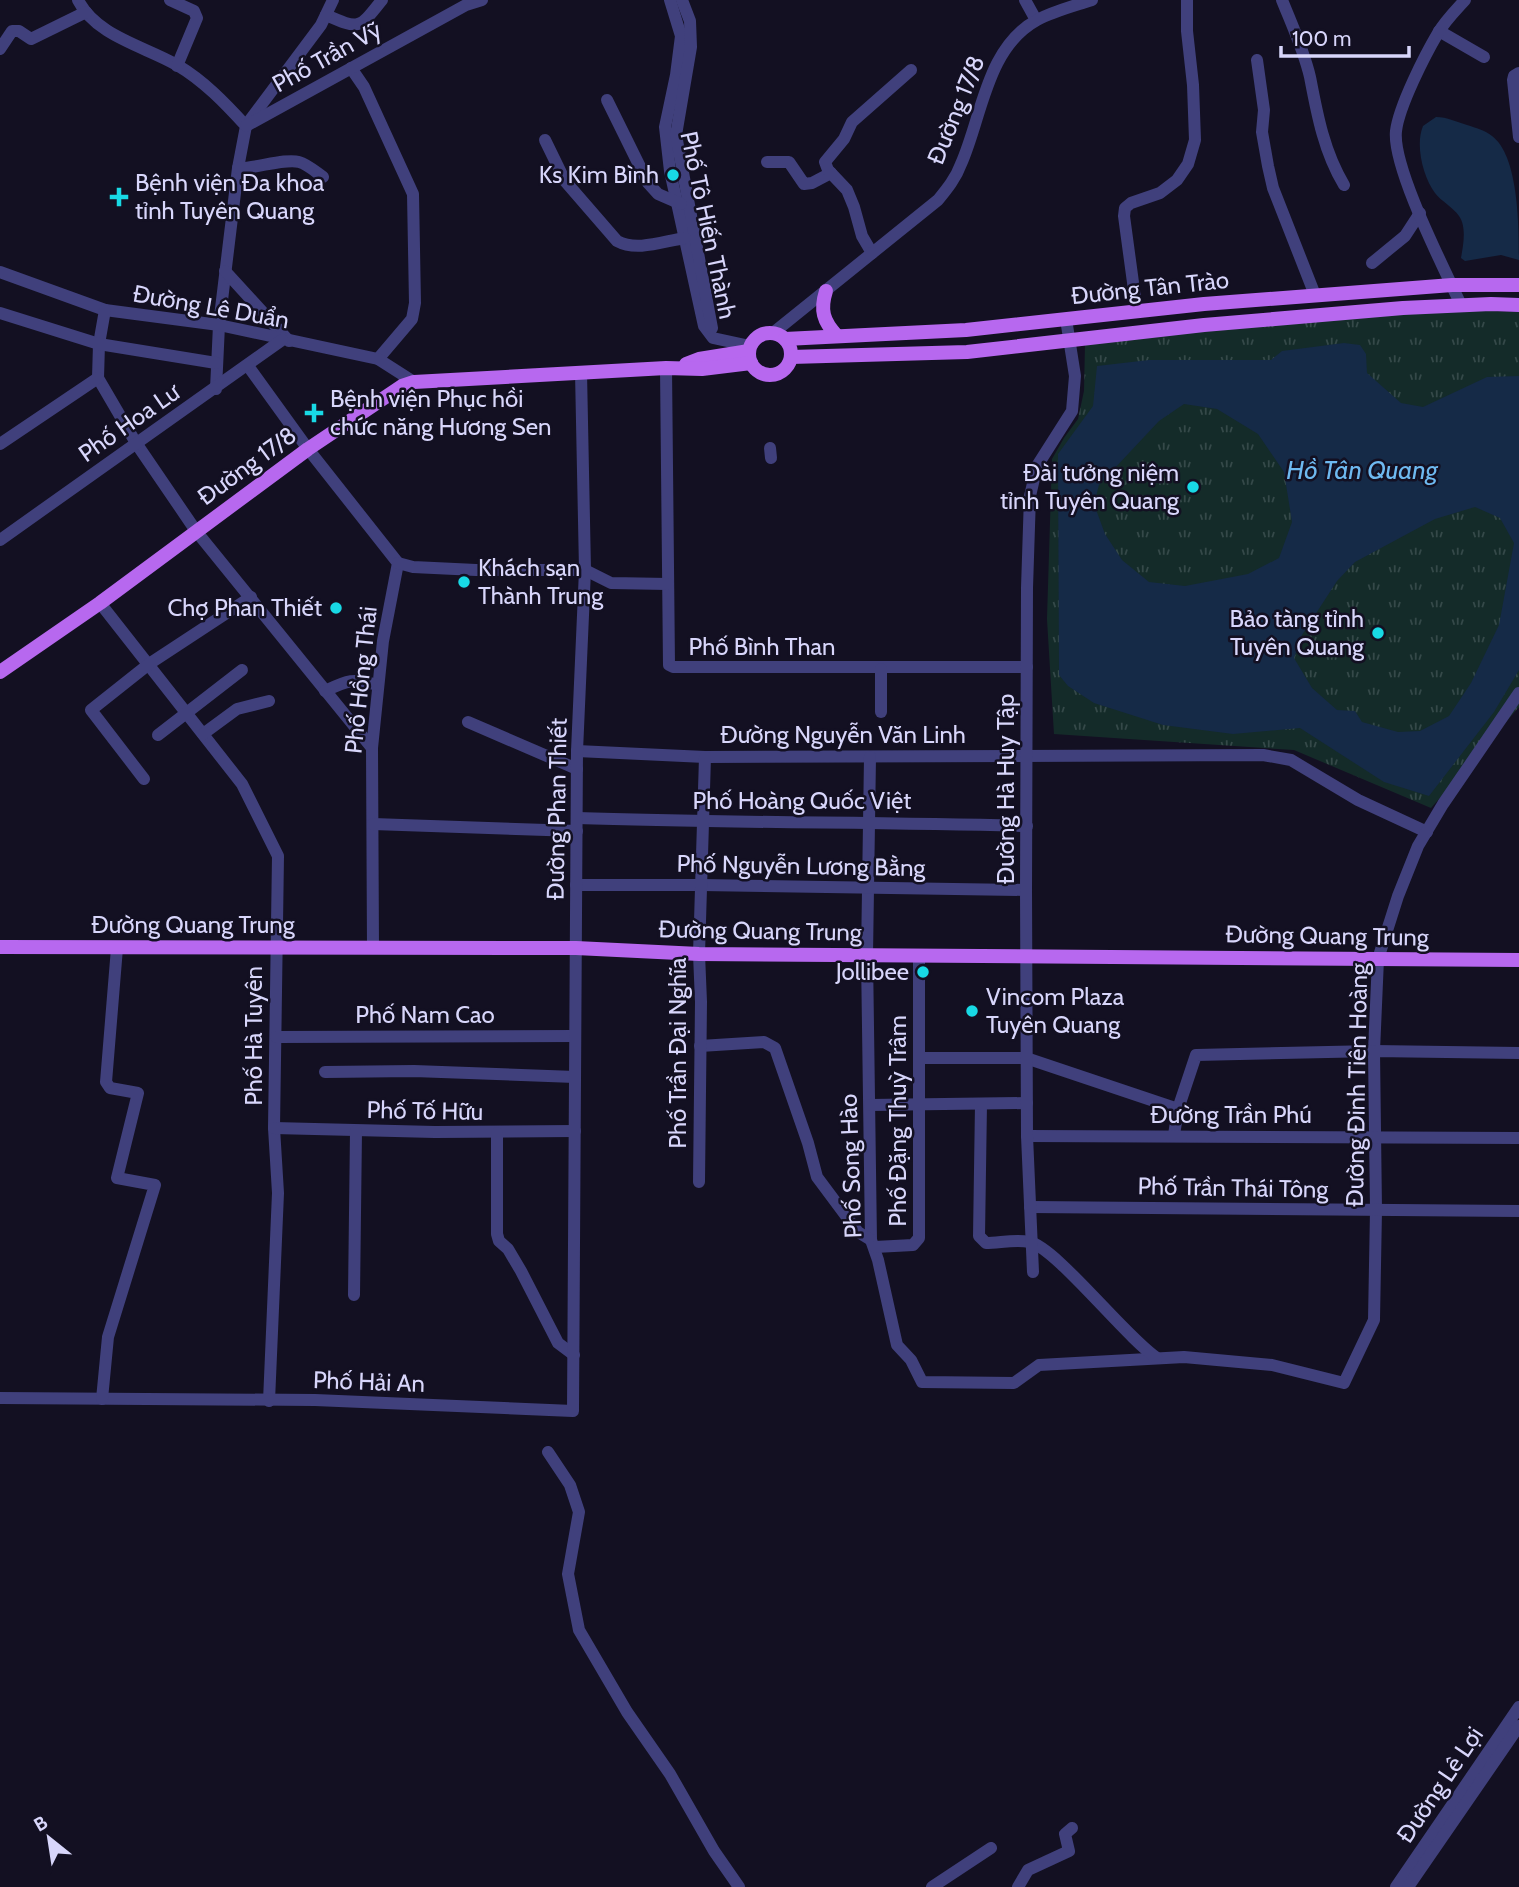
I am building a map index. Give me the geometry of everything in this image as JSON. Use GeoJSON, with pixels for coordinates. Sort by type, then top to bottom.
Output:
{"type":"FeatureCollection","features":[{"type":"Feature","properties":{"kind":"main road","name":"Đường Tân Trào"},"geometry":{"type":"LineString","coordinates":[[779,336],[966,330],[1315,295],[1452,285],[1519,285]]}},
{"type":"Feature","properties":{"kind":"main road"},"geometry":{"type":"LineString","coordinates":[[826,291],[822,312],[828,326],[837,336]]}},
{"type":"Feature","properties":{"kind":"main road","name":"Đường Tân Trào"},"geometry":{"type":"LineString","coordinates":[[791,358],[967,352],[1204,324],[1461,305],[1519,305]]}},
{"type":"Feature","properties":{"kind":"main road"},"geometry":{"type":"LineString","coordinates":[[760,335],[779,336],[791,351],[791,358],[784,369],[771,375],[761,373],[750,353],[760,335]]}},
{"type":"Feature","properties":{"kind":"main road","name":"Đường 17/8"},"geometry":{"type":"LineString","coordinates":[[0,672],[100,603],[308,449],[386,397],[414,382],[671,368],[699,359],[750,353]]}},
{"type":"Feature","properties":{"kind":"main road","name":"Đường Quang Trung"},"geometry":{"type":"LineString","coordinates":[[0,947],[576,948],[699,954],[1519,960]]}},
{"type":"Feature","properties":{"kind":"street"},"geometry":{"type":"LineString","coordinates":[[170,0],[194,11],[197,18],[177,66]]}},
{"type":"Feature","properties":{"kind":"street"},"geometry":{"type":"LineString","coordinates":[[216,389],[225,271],[246,126],[269,108],[321,26],[333,0]]}},
{"type":"Feature","properties":{"kind":"street"},"geometry":{"type":"LineString","coordinates":[[326,15],[350,26],[358,24],[367,19],[382,0]]}},
{"type":"Feature","properties":{"kind":"street","name":"Phố Trần Vỹ"},"geometry":{"type":"LineString","coordinates":[[242,151],[269,108],[351,68],[466,5],[482,0]]}},
{"type":"Feature","properties":{"kind":"street","name":"Phố Tô Hiến Thành"},"geometry":{"type":"LineString","coordinates":[[670,0],[681,36],[665,127],[670,171],[683,204],[712,324],[711,335]]}},
{"type":"Feature","properties":{"kind":"street","name":"Phố Tô Hiến Thành"},"geometry":{"type":"LineString","coordinates":[[682,0],[690,21],[691,47],[676,135],[685,238],[704,326],[713,338],[750,353]]}},
{"type":"Feature","properties":{"kind":"street"},"geometry":{"type":"LineString","coordinates":[[1025,0],[1036,20]]}},
{"type":"Feature","properties":{"kind":"street","name":"Đường 17/8"},"geometry":{"type":"LineString","coordinates":[[779,336],[826,291],[938,200],[951,185],[995,67],[1019,33],[1036,20],[1092,0]]}},
{"type":"Feature","properties":{"kind":"street"},"geometry":{"type":"LineString","coordinates":[[1137,312],[1125,208],[1131,203],[1160,193],[1177,180],[1188,164],[1195,140],[1193,85],[1186,31],[1187,0]]}},
{"type":"Feature","properties":{"kind":"street"},"geometry":{"type":"LineString","coordinates":[[1282,0],[1306,64],[1321,129],[1336,172],[1344,185]]}},
{"type":"Feature","properties":{"kind":"street"},"geometry":{"type":"LineString","coordinates":[[1461,305],[1401,163],[1396,132],[1405,102],[1438,31],[1465,0]]}},
{"type":"Feature","properties":{"kind":"street"},"geometry":{"type":"LineString","coordinates":[[0,48],[12,31],[19,31],[31,39],[82,4],[104,29],[177,66],[216,93],[246,126]]}},
{"type":"Feature","properties":{"kind":"street"},"geometry":{"type":"LineString","coordinates":[[1438,31],[1485,57]]}},
{"type":"Feature","properties":{"kind":"street"},"geometry":{"type":"LineString","coordinates":[[1257,60],[1264,110],[1262,132],[1273,188],[1315,295]]}},
{"type":"Feature","properties":{"kind":"street"},"geometry":{"type":"LineString","coordinates":[[351,68],[363,87],[410,186],[414,204],[415,303],[412,319],[378,359]]}},
{"type":"Feature","properties":{"kind":"street"},"geometry":{"type":"LineString","coordinates":[[872,253],[862,236],[854,206],[846,190],[825,162],[844,139],[852,122],[911,70]]}},
{"type":"Feature","properties":{"kind":"street"},"geometry":{"type":"LineString","coordinates":[[1519,73],[1513,80],[1519,137]]}},
{"type":"Feature","properties":{"kind":"street"},"geometry":{"type":"LineString","coordinates":[[607,100],[648,183],[658,194],[683,204]]}},
{"type":"Feature","properties":{"kind":"street"},"geometry":{"type":"LineString","coordinates":[[545,140],[565,181],[617,241],[625,246],[635,247],[685,238]]}},
{"type":"Feature","properties":{"kind":"street"},"geometry":{"type":"LineString","coordinates":[[238,168],[252,169],[260,165],[299,161],[323,177]]}},
{"type":"Feature","properties":{"kind":"street"},"geometry":{"type":"LineString","coordinates":[[767,162],[789,162],[804,184],[831,173]]}},
{"type":"Feature","properties":{"kind":"street"},"geometry":{"type":"LineString","coordinates":[[1372,263],[1405,236],[1420,213]]}},
{"type":"Feature","properties":{"kind":"street"},"geometry":{"type":"LineString","coordinates":[[225,271],[286,341]]}},
{"type":"Feature","properties":{"kind":"street","name":"Đường Lê Duẩn"},"geometry":{"type":"LineString","coordinates":[[0,272],[105,310],[219,325],[378,359],[414,382]]}},
{"type":"Feature","properties":{"kind":"street"},"geometry":{"type":"LineString","coordinates":[[105,310],[99,344],[98,378],[136,443],[196,531],[372,748]]}},
{"type":"Feature","properties":{"kind":"street"},"geometry":{"type":"LineString","coordinates":[[0,313],[99,344],[216,363]]}},
{"type":"Feature","properties":{"kind":"street","name":"Đường Hà Huy Tập"},"geometry":{"type":"LineString","coordinates":[[1033,1272],[1026,1058],[1030,496],[1037,466],[1072,411],[1075,376],[1066,319]]}},
{"type":"Feature","properties":{"kind":"street","name":"Phố Hoa Lư"},"geometry":{"type":"LineString","coordinates":[[0,540],[286,341]]}},
{"type":"Feature","properties":{"kind":"street"},"geometry":{"type":"LineString","coordinates":[[248,366],[308,449],[398,563],[413,567],[465,569],[585,570],[611,583],[668,584]]}},
{"type":"Feature","properties":{"kind":"street","name":"Phố Bình Than"},"geometry":{"type":"LineString","coordinates":[[671,368],[669,665],[881,669],[1027,667]]}},
{"type":"Feature","properties":{"kind":"street","name":"Đường Phan Thiết"},"geometry":{"type":"LineString","coordinates":[[574,1247],[577,751],[585,570],[581,372]]}},
{"type":"Feature","properties":{"kind":"street"},"geometry":{"type":"LineString","coordinates":[[0,444],[98,378]]}},
{"type":"Feature","properties":{"kind":"street","name":"Phố Hồng Thái"},"geometry":{"type":"LineString","coordinates":[[373,947],[372,748],[383,641],[398,563]]}},
{"type":"Feature","properties":{"kind":"street"},"geometry":{"type":"LineString","coordinates":[[144,779],[91,710],[149,664],[251,597]]}},
{"type":"Feature","properties":{"kind":"street","name":"Phố Hà Tuyên"},"geometry":{"type":"LineString","coordinates":[[100,603],[242,784],[278,856],[274,1128],[278,1216],[269,1401]]}},
{"type":"Feature","properties":{"kind":"street"},"geometry":{"type":"LineString","coordinates":[[881,669],[881,712]]}},
{"type":"Feature","properties":{"kind":"street"},"geometry":{"type":"LineString","coordinates":[[158,735],[242,670]]}},
{"type":"Feature","properties":{"kind":"street"},"geometry":{"type":"LineString","coordinates":[[325,691],[348,680],[359,679],[378,685]]}},
{"type":"Feature","properties":{"kind":"street","name":"Đường Đinh Tiên Hoàng"},"geometry":{"type":"LineString","coordinates":[[1345,1383],[1374,1320],[1374,1051],[1378,959],[1398,896],[1418,846],[1514,709],[1519,693]]}},
{"type":"Feature","properties":{"kind":"street"},"geometry":{"type":"LineString","coordinates":[[203,734],[237,709],[269,701]]}},
{"type":"Feature","properties":{"kind":"street"},"geometry":{"type":"LineString","coordinates":[[468,722],[578,769]]}},
{"type":"Feature","properties":{"kind":"street","name":"Đường Nguyễn Văn Linh"},"geometry":{"type":"LineString","coordinates":[[577,751],[705,757],[1263,755],[1291,760],[1358,800],[1427,832]]}},
{"type":"Feature","properties":{"kind":"street","name":"Phố Trần Đại Nghĩa"},"geometry":{"type":"LineString","coordinates":[[699,1182],[699,954],[705,757]]}},
{"type":"Feature","properties":{"kind":"street","name":"Phố Song Hào"},"geometry":{"type":"LineString","coordinates":[[870,757],[867,956],[873,1244],[897,1345],[911,1360],[922,1382],[1014,1383],[1039,1365],[1184,1357],[1272,1365],[1345,1383]]}},
{"type":"Feature","properties":{"kind":"street","name":"Phố Hoàng Quốc Việt"},"geometry":{"type":"LineString","coordinates":[[373,824],[577,825],[870,821],[1027,826]]}},
{"type":"Feature","properties":{"kind":"street","name":"Phố Nguyễn Lương Bằng"},"geometry":{"type":"LineString","coordinates":[[576,885],[1026,890]]}},
{"type":"Feature","properties":{"kind":"street"},"geometry":{"type":"LineString","coordinates":[[102,1399],[108,1337],[155,1185],[117,1178],[138,1093],[110,1088],[106,1082],[117,948]]}},
{"type":"Feature","properties":{"kind":"street","name":"Phố Đặng Thuỳ Trâm"},"geometry":{"type":"LineString","coordinates":[[873,1244],[913,1245],[919,1238],[919,956]]}},
{"type":"Feature","properties":{"kind":"street","name":"Phố Nam Cao"},"geometry":{"type":"LineString","coordinates":[[276,1037],[575,1035]]}},
{"type":"Feature","properties":{"kind":"street"},"geometry":{"type":"LineString","coordinates":[[701,1046],[764,1042],[775,1048],[801,1119],[817,1177],[858,1232],[873,1244]]}},
{"type":"Feature","properties":{"kind":"street"},"geometry":{"type":"LineString","coordinates":[[1174,1135],[1178,1109],[1196,1055],[1374,1051],[1519,1053]]}},
{"type":"Feature","properties":{"kind":"street"},"geometry":{"type":"LineString","coordinates":[[919,1058],[1026,1058],[1178,1109]]}},
{"type":"Feature","properties":{"kind":"street"},"geometry":{"type":"LineString","coordinates":[[325,1072],[414,1071],[575,1077]]}},
{"type":"Feature","properties":{"kind":"street"},"geometry":{"type":"LineString","coordinates":[[870,1105],[1027,1103]]}},
{"type":"Feature","properties":{"kind":"street"},"geometry":{"type":"LineString","coordinates":[[981,1104],[979,1236],[986,1243],[1031,1241],[1053,1257],[1135,1341],[1157,1359]]}},
{"type":"Feature","properties":{"kind":"street","name":"Phố Tố Hữu"},"geometry":{"type":"LineString","coordinates":[[274,1128],[498,1133],[575,1131]]}},
{"type":"Feature","properties":{"kind":"street"},"geometry":{"type":"LineString","coordinates":[[354,1295],[356,1131]]}},
{"type":"Feature","properties":{"kind":"street"},"geometry":{"type":"LineString","coordinates":[[498,1133],[499,1241],[513,1257],[558,1343],[574,1355]]}},
{"type":"Feature","properties":{"kind":"street","name":"Đường Trần Phú"},"geometry":{"type":"LineString","coordinates":[[1027,1136],[1519,1138]]}},
{"type":"Feature","properties":{"kind":"street","name":"Phố Trần Thái Tông"},"geometry":{"type":"LineString","coordinates":[[1030,1207],[1519,1211]]}},
{"type":"Feature","properties":{"kind":"street","name":"Phố Hải An"},"geometry":{"type":"LineString","coordinates":[[0,1398],[316,1400],[573,1410],[574,1247]]}},
{"type":"Feature","properties":{"kind":"street"},"geometry":{"type":"LineString","coordinates":[[548,1452],[570,1485],[579,1511],[568,1574],[579,1630],[627,1712],[670,1774],[713,1851],[739,1887]]}},
{"type":"Feature","properties":{"kind":"street","name":"Đường Lê Lợi"},"geometry":{"type":"LineString","coordinates":[[1408,1887],[1493,1754],[1519,1707]]}},
{"type":"Feature","properties":{"kind":"street","name":"Đường Lê Lợi"},"geometry":{"type":"LineString","coordinates":[[1396,1887],[1493,1754],[1519,1726]]}},
{"type":"Feature","properties":{"kind":"street"},"geometry":{"type":"LineString","coordinates":[[1018,1887],[1028,1870],[1069,1852],[1065,1834],[1072,1828]]}},
{"type":"Feature","properties":{"kind":"street"},"geometry":{"type":"LineString","coordinates":[[932,1887],[990,1848]]}},
{"type":"Feature","properties":{"kind":"green space"},"geometry":{"type":"Polygon","coordinates":[[[1402,308],[1519,312],[1519,707],[1431,808],[1294,750],[1054,734],[1047,619],[1052,459],[1078,419],[1084,391],[1085,345],[1402,308]]]}},
{"type":"Feature","properties":{"kind":"water"},"geometry":{"type":"Polygon","coordinates":[[[1436,117],[1483,131],[1501,146],[1508,159],[1516,194],[1519,260],[1501,255],[1465,261],[1461,258],[1464,237],[1461,220],[1435,193],[1427,178],[1420,151],[1423,126],[1436,117]]]}},
{"type":"Feature","properties":{"kind":"water","name":"Hồ Tân Quang"},"geometry":{"type":"Polygon","coordinates":[[[1344,343],[1360,345],[1366,354],[1367,373],[1401,403],[1423,407],[1487,377],[1519,376],[1519,670],[1494,712],[1429,796],[1384,782],[1300,728],[1233,734],[1163,725],[1094,703],[1068,686],[1059,675],[1058,454],[1093,406],[1097,366],[1149,360],[1271,360],[1282,351],[1344,343]],[[1184,404],[1159,421],[1099,485],[1094,504],[1105,534],[1122,560],[1149,582],[1185,586],[1248,574],[1279,558],[1292,522],[1284,472],[1258,434],[1217,409],[1184,404]],[[1475,507],[1435,519],[1355,562],[1337,581],[1302,635],[1294,658],[1312,688],[1337,710],[1355,711],[1362,722],[1398,732],[1420,731],[1449,716],[1471,683],[1499,625],[1514,543],[1500,518],[1475,507]]]}},
{"type":"Feature","properties":{"kind":"place","name":"Ks Kim Bình"},"geometry":{"type":"Point","coordinates":[673,175]}},
{"type":"Feature","properties":{"kind":"place","name":"Bệnh viện Đa khoa tỉnh Tuyên Quang"},"geometry":{"type":"Point","coordinates":[119,197]}},
{"type":"Feature","properties":{"kind":"place","name":"Bệnh viện Phục hồi chức năng Hương Sen"},"geometry":{"type":"Point","coordinates":[314,413]}},
{"type":"Feature","properties":{"kind":"place","name":"Đài tưởng niệm tỉnh Tuyên Quang"},"geometry":{"type":"Point","coordinates":[1193,487]}},
{"type":"Feature","properties":{"kind":"place","name":"Khách sạn Thành Trung"},"geometry":{"type":"Point","coordinates":[464,582]}},
{"type":"Feature","properties":{"kind":"place","name":"Chợ Phan Thiết"},"geometry":{"type":"Point","coordinates":[336,608]}},
{"type":"Feature","properties":{"kind":"place","name":"Bảo tàng tỉnh Tuyên Quang"},"geometry":{"type":"Point","coordinates":[1378,633]}},
{"type":"Feature","properties":{"kind":"place","name":"Jollibee"},"geometry":{"type":"Point","coordinates":[923,972]}},
{"type":"Feature","properties":{"kind":"place","name":"Vincom Plaza Tuyên Quang"},"geometry":{"type":"Point","coordinates":[972,1011]}}]}
